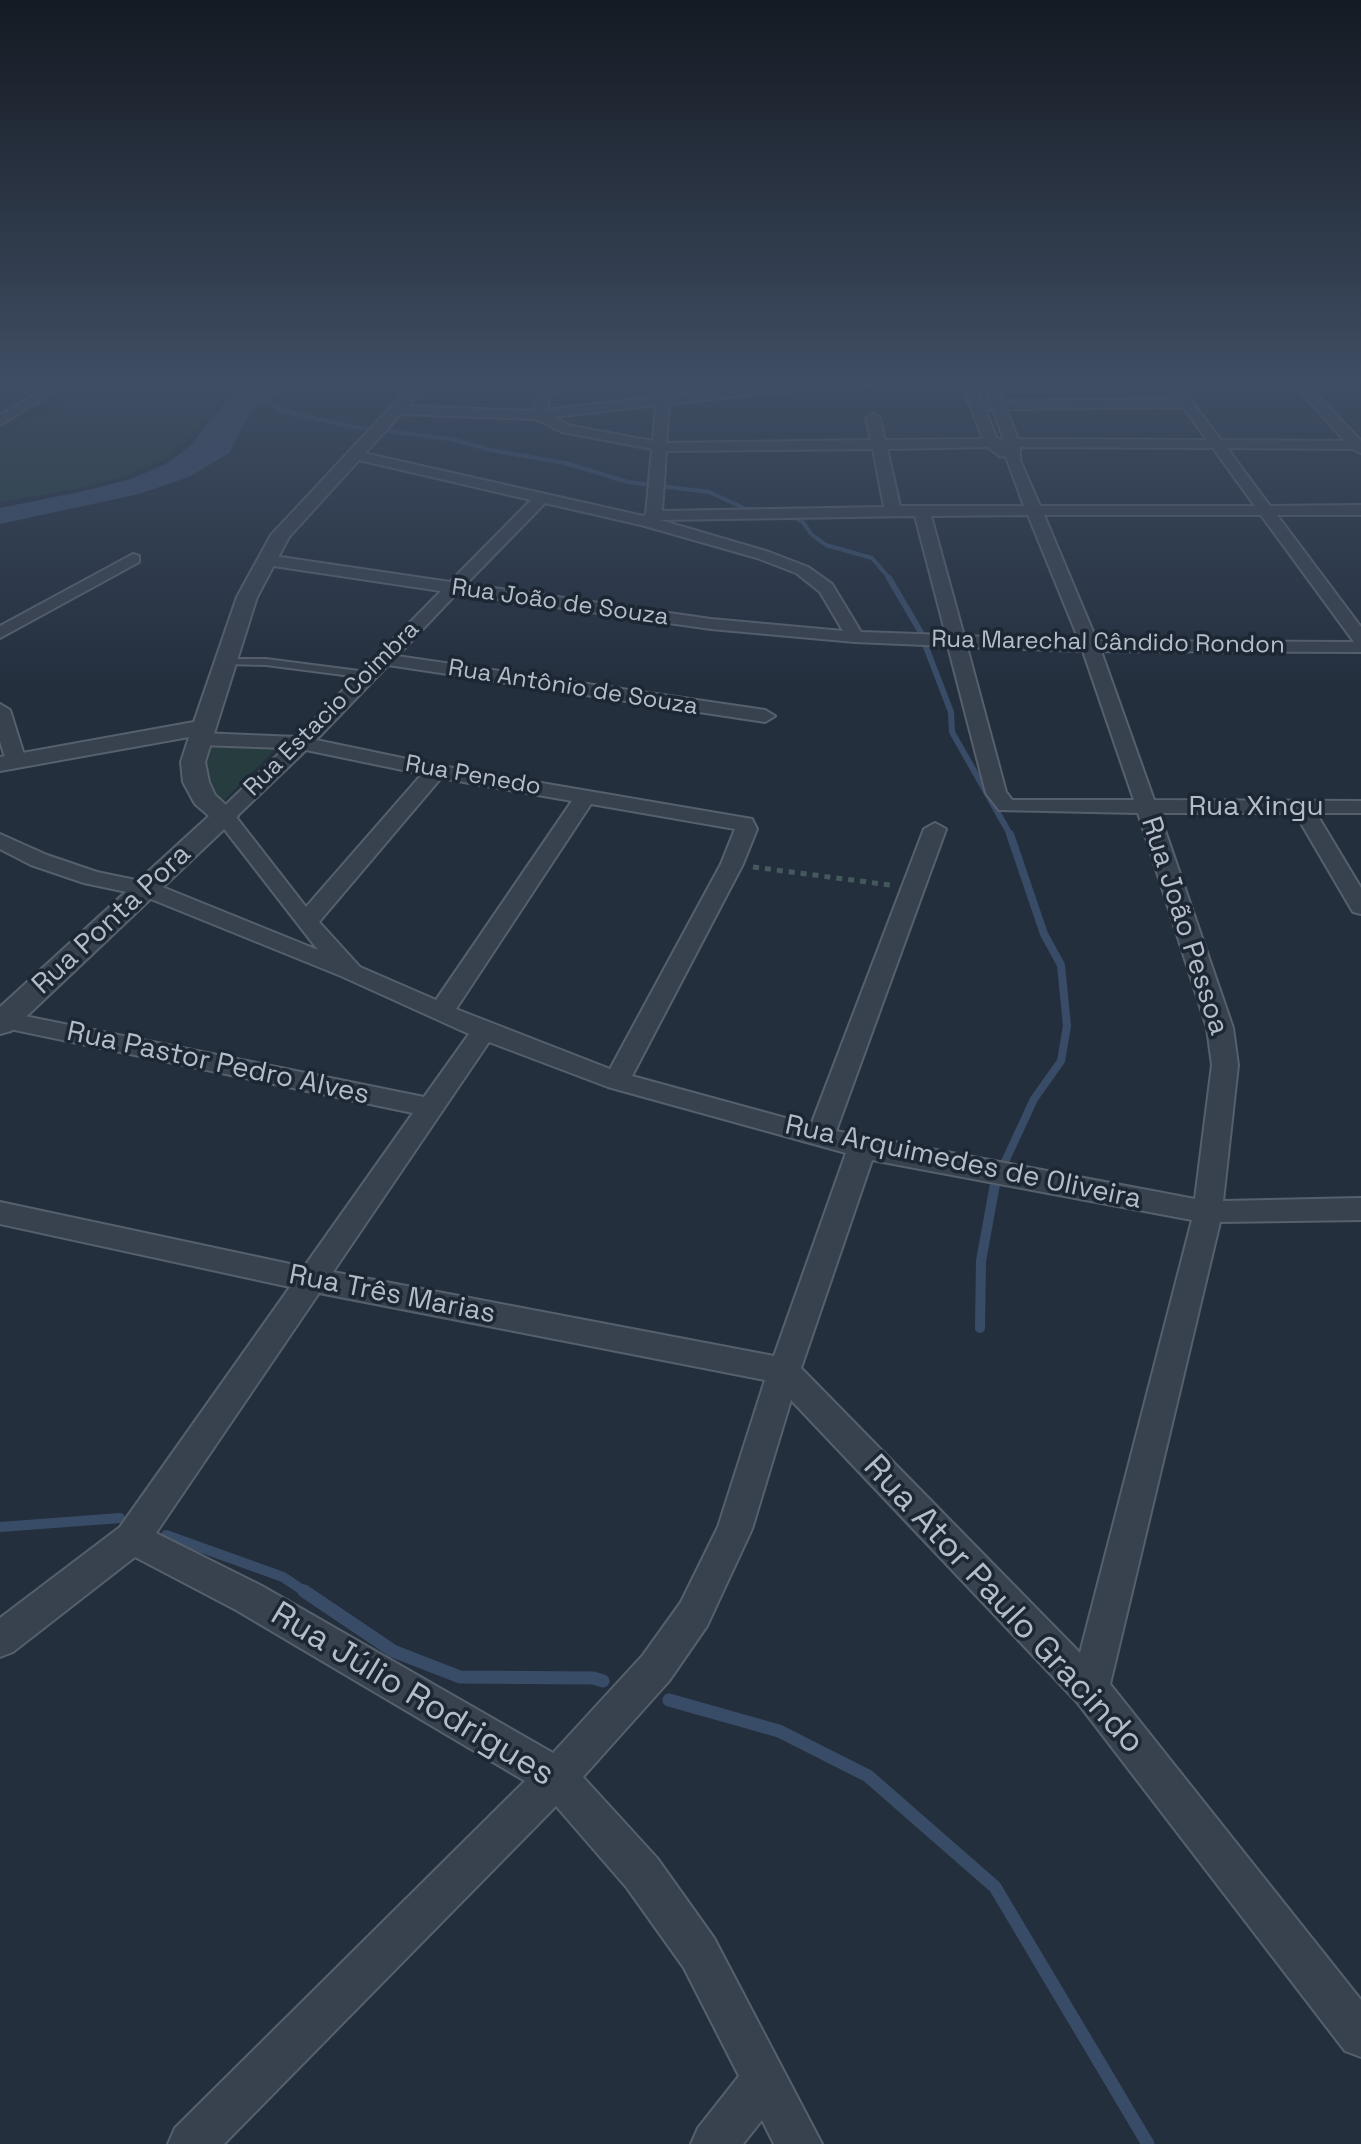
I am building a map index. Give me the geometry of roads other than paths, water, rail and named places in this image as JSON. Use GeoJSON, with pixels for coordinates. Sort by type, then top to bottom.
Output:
{"type":"FeatureCollection","features":[{"type":"Feature","properties":{"kind":"street"},"geometry":{"type":"LineString","coordinates":[[225,816],[204,799],[196,782],[193,762],[202,733],[247,597],[281,535],[330,482]]}},
{"type":"Feature","properties":{"kind":"street"},"geometry":{"type":"LineString","coordinates":[[469,482],[540,499],[650,518],[802,570],[826,588],[843,612],[855,637]]}},
{"type":"Feature","properties":{"kind":"street"},"geometry":{"type":"LineString","coordinates":[[650,518],[658,482]]}},
{"type":"Feature","properties":{"kind":"street"},"geometry":{"type":"LineString","coordinates":[[887,482],[893,511]]}},
{"type":"Feature","properties":{"kind":"street","name":"Rua João Pessoa"},"geometry":{"type":"LineString","coordinates":[[1022,482],[1090,646],[1146,806],[1220,1028],[1225,1065],[1208,1212],[1090,1689]]}},
{"type":"Feature","properties":{"kind":"street"},"geometry":{"type":"LineString","coordinates":[[1245,482],[1361,639]]}},
{"type":"Feature","properties":{"kind":"street","name":"Rua Estacio Coimbra"},"geometry":{"type":"LineString","coordinates":[[225,816],[302,743],[540,499]]}},
{"type":"Feature","properties":{"kind":"street"},"geometry":{"type":"LineString","coordinates":[[650,518],[1035,509],[1361,510]]}},
{"type":"Feature","properties":{"kind":"street"},"geometry":{"type":"LineString","coordinates":[[922,511],[958,642]]}},
{"type":"Feature","properties":{"kind":"street"},"geometry":{"type":"LineString","coordinates":[[0,633],[133,559]]}},
{"type":"Feature","properties":{"kind":"street","name":"Rua João de Souza"},"geometry":{"type":"LineString","coordinates":[[267,560],[451,589],[711,624],[855,637]]}},
{"type":"Feature","properties":{"kind":"street","name":"Rua Marechal Cândido Rondon"},"geometry":{"type":"LineString","coordinates":[[855,637],[1090,646],[1361,647]]}},
{"type":"Feature","properties":{"kind":"street","name":"Rua Xingu"},"geometry":{"type":"LineString","coordinates":[[958,642],[996,793],[1006,806],[1361,807]]}},
{"type":"Feature","properties":{"kind":"street","name":"Rua Antônio de Souza"},"geometry":{"type":"LineString","coordinates":[[382,659],[765,716]]}},
{"type":"Feature","properties":{"kind":"street"},"geometry":{"type":"LineString","coordinates":[[0,710],[8,762],[202,733]]}},
{"type":"Feature","properties":{"kind":"street","name":"Rua Penedo"},"geometry":{"type":"LineString","coordinates":[[202,733],[302,743],[436,771],[744,824],[746,829],[732,864],[617,1081]]}},
{"type":"Feature","properties":{"kind":"street"},"geometry":{"type":"LineString","coordinates":[[306,922],[436,771]]}},
{"type":"Feature","properties":{"kind":"street"},"geometry":{"type":"LineString","coordinates":[[441,1012],[586,796]]}},
{"type":"Feature","properties":{"kind":"street"},"geometry":{"type":"LineString","coordinates":[[1302,807],[1361,907]]}},
{"type":"Feature","properties":{"kind":"street","name":"Rua Ponta Pora"},"geometry":{"type":"LineString","coordinates":[[1,1021],[225,816]]}},
{"type":"Feature","properties":{"kind":"street","name":"Rua Arquimedes de Oliveira"},"geometry":{"type":"LineString","coordinates":[[225,816],[306,922],[351,972]]}},
{"type":"Feature","properties":{"kind":"street"},"geometry":{"type":"LineString","coordinates":[[820,1137],[935,829]]}},
{"type":"Feature","properties":{"kind":"street","name":"Rua Arquimedes de Oliveira"},"geometry":{"type":"LineString","coordinates":[[0,840],[39,860],[92,878],[147,889],[351,972],[484,1031],[617,1081],[820,1137],[862,1148],[1208,1212],[1361,1209]]}},
{"type":"Feature","properties":{"kind":"street","name":"Rua Pastor Pedro Alves"},"geometry":{"type":"LineString","coordinates":[[1,1021],[432,1108]]}},
{"type":"Feature","properties":{"kind":"street"},"geometry":{"type":"LineString","coordinates":[[0,1640],[132,1538],[484,1031]]}},
{"type":"Feature","properties":{"kind":"street"},"geometry":{"type":"LineString","coordinates":[[191,2144],[557,1777],[656,1668],[694,1614],[735,1529],[784,1371],[862,1148]]}},
{"type":"Feature","properties":{"kind":"street","name":"Rua Três Marias"},"geometry":{"type":"LineString","coordinates":[[0,1213],[312,1280],[784,1371]]}},
{"type":"Feature","properties":{"kind":"street","name":"Rua Ator Paulo Gracindo"},"geometry":{"type":"LineString","coordinates":[[784,1371],[1090,1689],[1361,2035]]}},
{"type":"Feature","properties":{"kind":"street","name":"Rua Júlio Rodrigues"},"geometry":{"type":"LineString","coordinates":[[132,1538],[249,1598],[557,1777],[642,1873],[699,1953],[799,2144]]}},
{"type":"Feature","properties":{"kind":"street"},"geometry":{"type":"LineString","coordinates":[[714,2144],[765,2079]]}},
{"type":"Feature","properties":{"kind":"lane"},"geometry":{"type":"LineString","coordinates":[[227,662],[266,662],[367,675]]}},
{"type":"Feature","properties":{"kind":"water"},"geometry":{"type":"Polygon","coordinates":[[[119,482],[174,482],[139,494],[0,524],[0,508],[119,482]]]}},
{"type":"Feature","properties":{"kind":"waterway"},"geometry":{"type":"LineString","coordinates":[[628,482],[709,492],[746,509],[768,510]]}},
{"type":"Feature","properties":{"kind":"waterway"},"geometry":{"type":"LineString","coordinates":[[788,514],[803,522],[811,534],[826,545],[872,558],[891,580]]}},
{"type":"Feature","properties":{"kind":"waterway"},"geometry":{"type":"LineString","coordinates":[[889,578],[923,636]]}},
{"type":"Feature","properties":{"kind":"waterway"},"geometry":{"type":"LineString","coordinates":[[926,647],[951,712],[952,732],[1010,835]]}},
{"type":"Feature","properties":{"kind":"waterway"},"geometry":{"type":"LineString","coordinates":[[1003,1166],[1034,1099],[1061,1061],[1067,1026],[1061,965],[1044,934],[1010,835]]}},
{"type":"Feature","properties":{"kind":"waterway"},"geometry":{"type":"LineString","coordinates":[[980,1328],[981,1261],[995,1184],[1004,1164]]}},
{"type":"Feature","properties":{"kind":"waterway"},"geometry":{"type":"LineString","coordinates":[[0,1527],[120,1518]]}},
{"type":"Feature","properties":{"kind":"waterway"},"geometry":{"type":"LineString","coordinates":[[166,1535],[283,1577],[304,1591]]}},
{"type":"Feature","properties":{"kind":"waterway"},"geometry":{"type":"LineString","coordinates":[[304,1591],[393,1651],[460,1677],[593,1678],[603,1681]]}},
{"type":"Feature","properties":{"kind":"waterway"},"geometry":{"type":"LineString","coordinates":[[669,1700],[779,1731],[868,1776],[995,1887],[1148,2144]]}}]}
